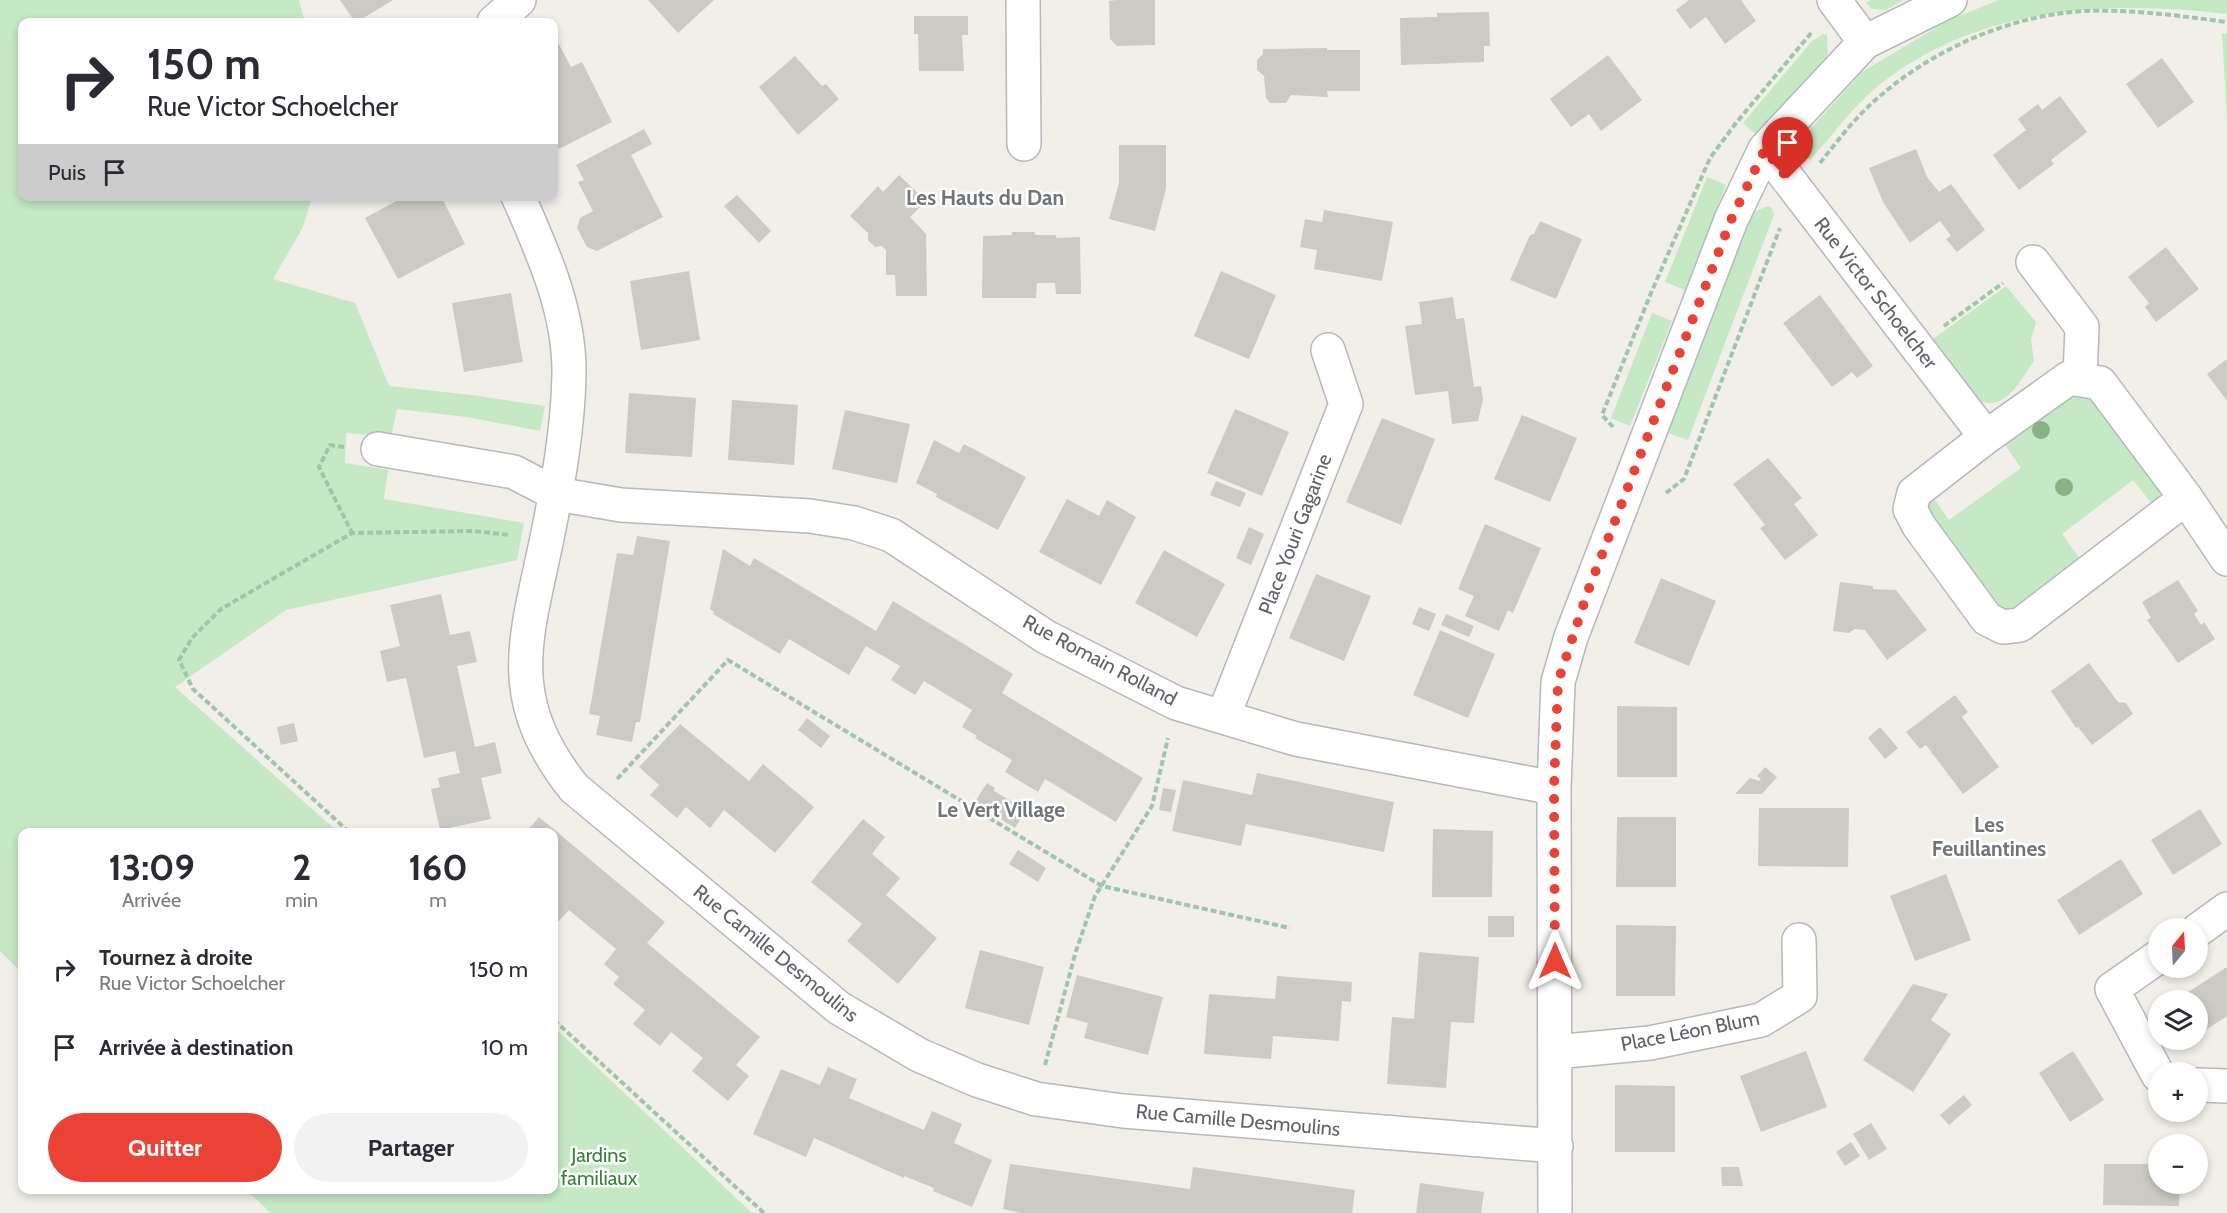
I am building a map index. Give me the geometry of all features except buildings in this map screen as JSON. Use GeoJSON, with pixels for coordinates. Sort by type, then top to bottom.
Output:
{"type":"FeatureCollection","features":[{"type":"Feature","properties":{"kind":"street"},"geometry":{"type":"LineString","coordinates":[[499,18],[519,0]]}},
{"type":"Feature","properties":{"kind":"street"},"geometry":{"type":"LineString","coordinates":[[1023,0],[1024,144]]}},
{"type":"Feature","properties":{"kind":"street"},"geometry":{"type":"LineString","coordinates":[[1834,0],[1865,42]]}},
{"type":"Feature","properties":{"kind":"street"},"geometry":{"type":"LineString","coordinates":[[1555,1213],[1554,788],[1558,682],[1571,637],[1731,220],[1765,149],[1865,42],[1950,0]]}},
{"type":"Feature","properties":{"kind":"street","name":"Rue Victor Schoelcher"},"geometry":{"type":"LineString","coordinates":[[1765,149],[1986,437]]}},
{"type":"Feature","properties":{"kind":"street","name":"Rue Camille Desmoulins"},"geometry":{"type":"LineString","coordinates":[[520,201],[549,268],[566,340],[569,373],[566,424],[556,494],[526,630],[524,662],[527,689],[536,726],[550,757],[574,788],[839,1008],[919,1055],[977,1080],[1036,1099],[1123,1111],[1556,1146]]}},
{"type":"Feature","properties":{"kind":"street"},"geometry":{"type":"LineString","coordinates":[[2033,262],[2082,327],[2080,379]]}},
{"type":"Feature","properties":{"kind":"street","name":"Place Youri Gagarine"},"geometry":{"type":"LineString","coordinates":[[1223,717],[1346,404],[1328,350]]}},
{"type":"Feature","properties":{"kind":"street"},"geometry":{"type":"LineString","coordinates":[[2186,498],[2020,625],[2003,627],[1987,619],[1919,526],[1910,509],[1914,493],[1986,437],[2069,378],[2080,379],[2100,383],[2186,498],[2227,559]]}},
{"type":"Feature","properties":{"kind":"street","name":"Rue Romain Rolland"},"geometry":{"type":"LineString","coordinates":[[378,449],[514,471],[556,494],[621,505],[810,516],[854,523],[891,535],[1046,637],[1176,703],[1296,739],[1554,788]]}},
{"type":"Feature","properties":{"kind":"street"},"geometry":{"type":"LineString","coordinates":[[2208,923],[2227,909]]}},
{"type":"Feature","properties":{"kind":"street","name":"Place Léon Blum"},"geometry":{"type":"LineString","coordinates":[[1555,1052],[1650,1043],[1761,1020],[1800,996],[1799,940]]}},
{"type":"Feature","properties":{"kind":"street"},"geometry":{"type":"LineString","coordinates":[[2148,964],[2112,989],[2151,1062]]}},
{"type":"Feature","properties":{"kind":"street"},"geometry":{"type":"LineString","coordinates":[[2208,1085],[2227,1086]]}},
{"type":"Feature","properties":{"kind":"path"},"geometry":{"type":"LineString","coordinates":[[1813,171],[1859,116],[1910,74],[1947,52],[1995,30],[2030,18],[2085,11],[2147,12],[2227,22]]}},
{"type":"Feature","properties":{"kind":"path"},"geometry":{"type":"LineString","coordinates":[[1664,494],[1684,479],[1780,226]]}},
{"type":"Feature","properties":{"kind":"path"},"geometry":{"type":"LineString","coordinates":[[1917,345],[2033,262]]}},
{"type":"Feature","properties":{"kind":"path"},"geometry":{"type":"LineString","coordinates":[[352,533],[319,467],[330,445],[378,449]]}},
{"type":"Feature","properties":{"kind":"path"},"geometry":{"type":"LineString","coordinates":[[346,828],[193,689],[179,660],[192,638],[221,609],[352,533],[473,531],[547,539]]}},
{"type":"Feature","properties":{"kind":"path"},"geometry":{"type":"LineString","coordinates":[[594,804],[728,660],[1102,886],[1290,928]]}},
{"type":"Feature","properties":{"kind":"path"},"geometry":{"type":"LineString","coordinates":[[1036,1099],[1076,951],[1095,896],[1152,806],[1176,703]]}},
{"type":"Feature","properties":{"kind":"path"},"geometry":{"type":"LineString","coordinates":[[558,1024],[764,1213]]}},
{"type":"Feature","properties":{"kind":"green space"},"geometry":{"type":"Polygon","coordinates":[[[0,0],[299,0],[304,18],[18,18],[18,201],[311,201],[303,227],[273,279],[355,303],[389,386],[545,406],[540,431],[467,417],[397,409],[391,437],[346,433],[345,463],[388,470],[384,499],[524,523],[517,560],[286,610],[175,687],[334,828],[18,828],[18,969],[0,951],[0,0]]]}},
{"type":"Feature","properties":{"kind":"green space"},"geometry":{"type":"Polygon","coordinates":[[[1871,0],[1904,0],[1886,10],[1872,9],[1866,3],[1871,0]]]}},
{"type":"Feature","properties":{"kind":"green space"},"geometry":{"type":"Polygon","coordinates":[[[1999,0],[2227,0],[2227,14],[2135,8],[2089,10],[2044,15],[2000,24],[1957,39],[1916,59],[1878,86],[1851,112],[1810,160],[1795,146],[1862,72],[1949,20],[1999,0]]]}},
{"type":"Feature","properties":{"kind":"green space"},"geometry":{"type":"Polygon","coordinates":[[[2222,33],[2227,34],[2227,121],[2222,33]]]}},
{"type":"Feature","properties":{"kind":"green space"},"geometry":{"type":"Polygon","coordinates":[[[1823,34],[1827,35],[1828,55],[1759,137],[1743,123],[1812,41],[1823,34]]]}},
{"type":"Feature","properties":{"kind":"green space"},"geometry":{"type":"Polygon","coordinates":[[[1707,177],[1726,185],[1685,290],[1665,282],[1707,177]]]}},
{"type":"Feature","properties":{"kind":"green space"},"geometry":{"type":"Polygon","coordinates":[[[1768,206],[1772,208],[1774,215],[1688,440],[1668,433],[1751,213],[1768,206]]]}},
{"type":"Feature","properties":{"kind":"green space"},"geometry":{"type":"Polygon","coordinates":[[[2006,286],[2036,322],[2031,340],[2034,361],[2006,397],[1990,403],[1981,402],[1933,339],[2006,286]]]}},
{"type":"Feature","properties":{"kind":"green space"},"geometry":{"type":"Polygon","coordinates":[[[1652,313],[1672,321],[1630,426],[1611,418],[1652,313]]]}},
{"type":"Feature","properties":{"kind":"green space"},"geometry":{"type":"Polygon","coordinates":[[[2081,391],[2096,397],[2155,473],[2161,493],[2153,505],[2133,480],[2062,534],[2081,560],[2013,609],[2005,610],[1997,605],[1930,520],[1928,508],[1932,496],[1949,520],[2021,468],[2005,445],[2063,398],[2081,391]]]}},
{"type":"Feature","properties":{"kind":"green space","name":"Jardins familiaux"},"geometry":{"type":"Polygon","coordinates":[[[558,1031],[752,1213],[271,1213],[250,1194],[558,1194],[558,1031]]]}},
{"type":"Feature","properties":{"kind":"district","name":"Les Hauts du Dan"},"geometry":{"type":"Point","coordinates":[985,197]}},
{"type":"Feature","properties":{"kind":"district","name":"Le Vert Village"},"geometry":{"type":"Point","coordinates":[1001,809]}},
{"type":"Feature","properties":{"kind":"district","name":"Les Feuillantines"},"geometry":{"type":"Point","coordinates":[1989,836]}},
{"type":"Feature","properties":{"kind":"route"},"geometry":{"type":"LineString","coordinates":[[1555,961],[1554,788],[1558,682],[1571,637],[1731,220],[1765,149],[1788,179]]}}]}
